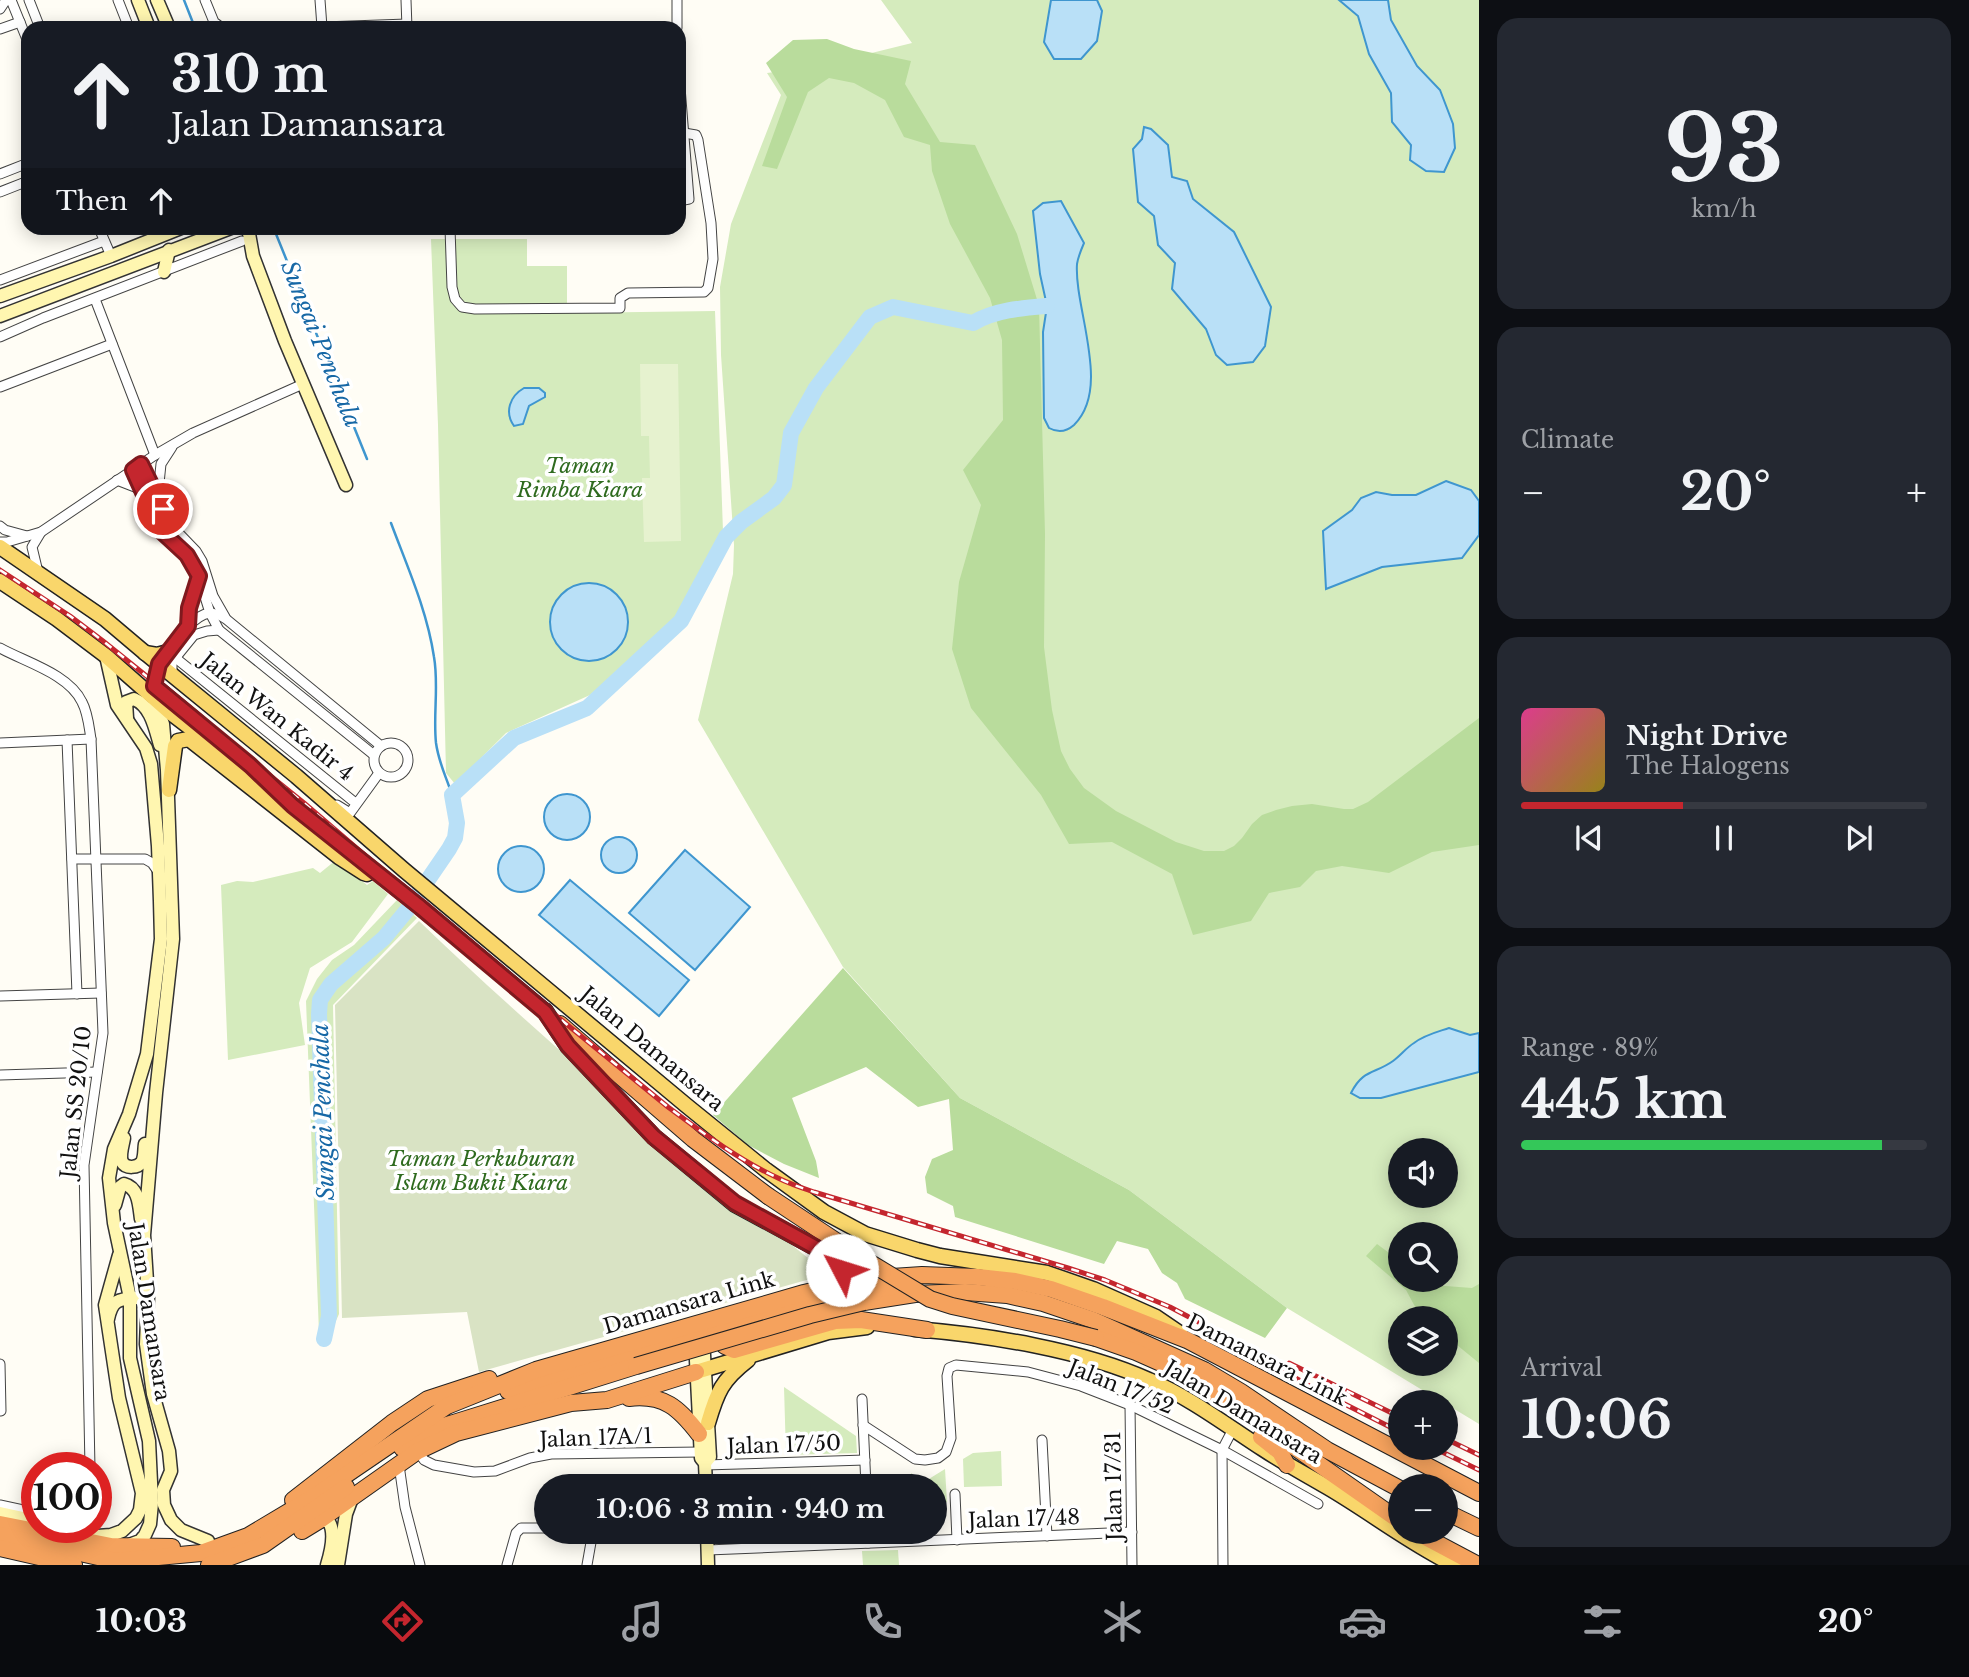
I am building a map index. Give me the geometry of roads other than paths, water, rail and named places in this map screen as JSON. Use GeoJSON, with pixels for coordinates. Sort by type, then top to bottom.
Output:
{"type":"FeatureCollection","features":[{"type":"Feature","properties":{"kind":"highway"},"geometry":{"type":"LineString","coordinates":[[545,1012],[694,1139],[768,1196],[930,1299],[1096,1338],[1172,1368],[1230,1402],[1388,1513]]}},
{"type":"Feature","properties":{"kind":"highway"},"geometry":{"type":"LineString","coordinates":[[545,1012],[568,1046],[654,1137],[735,1203],[841,1264],[840,1275],[804,1293]]}},
{"type":"Feature","properties":{"kind":"highway","name":"Damansara Link"},"geometry":{"type":"LineString","coordinates":[[0,1535],[117,1561],[201,1553],[248,1536],[304,1503],[447,1406],[536,1370],[804,1293],[862,1279],[922,1275],[1015,1281],[1051,1289],[1103,1307],[1187,1340],[1479,1493]]}},
{"type":"Feature","properties":{"kind":"highway"},"geometry":{"type":"LineString","coordinates":[[431,1416],[470,1401],[859,1291],[978,1277]]}},
{"type":"Feature","properties":{"kind":"highway","name":"Damansara Link"},"geometry":{"type":"LineString","coordinates":[[209,1565],[263,1545],[309,1515],[381,1461],[444,1426],[810,1315],[864,1302],[915,1294],[964,1292],[1007,1295],[1043,1303],[1093,1320],[1204,1370],[1326,1450],[1388,1483]]}},
{"type":"Feature","properties":{"kind":"highway"},"geometry":{"type":"LineString","coordinates":[[733,1325],[723,1336],[723,1341],[725,1346],[734,1350],[835,1321],[875,1321],[927,1330]]}},
{"type":"Feature","properties":{"kind":"highway"},"geometry":{"type":"LineString","coordinates":[[263,1545],[301,1531],[320,1520],[399,1463],[456,1433],[571,1403],[601,1390],[664,1372],[669,1362],[666,1352],[653,1349]]}},
{"type":"Feature","properties":{"kind":"highway"},"geometry":{"type":"LineString","coordinates":[[0,1524],[111,1546],[173,1547],[208,1541],[257,1521],[292,1500],[392,1423],[428,1399],[501,1375],[536,1370]]}},
{"type":"Feature","properties":{"kind":"highway"},"geometry":{"type":"LineString","coordinates":[[607,1400],[701,1371]]}},
{"type":"Feature","properties":{"kind":"highway"},"geometry":{"type":"LineString","coordinates":[[1192,1379],[1197,1392],[1272,1445],[1280,1452],[1287,1465]]}},
{"type":"Feature","properties":{"kind":"highway"},"geometry":{"type":"LineString","coordinates":[[571,1403],[642,1396],[663,1400],[704,1428]]}},
{"type":"Feature","properties":{"kind":"highway"},"geometry":{"type":"LineString","coordinates":[[1458,1518],[1479,1528]]}},
{"type":"Feature","properties":{"kind":"highway"},"geometry":{"type":"LineString","coordinates":[[1439,1544],[1478,1565]]}},
{"type":"Feature","properties":{"kind":"highway"},"geometry":{"type":"LineString","coordinates":[[0,1548],[74,1565]]}},
{"type":"Feature","properties":{"kind":"highway"},"geometry":{"type":"LineString","coordinates":[[0,1558],[29,1560],[40,1557]]}},
{"type":"Feature","properties":{"kind":"main road"},"geometry":{"type":"LineString","coordinates":[[138,0],[146,21]]}},
{"type":"Feature","properties":{"kind":"main road"},"geometry":{"type":"LineString","coordinates":[[157,0],[166,21]]}},
{"type":"Feature","properties":{"kind":"main road"},"geometry":{"type":"LineString","coordinates":[[0,296],[164,235]]}},
{"type":"Feature","properties":{"kind":"main road"},"geometry":{"type":"LineString","coordinates":[[0,316],[212,235]]}},
{"type":"Feature","properties":{"kind":"main road"},"geometry":{"type":"LineString","coordinates":[[237,235],[253,256]]}},
{"type":"Feature","properties":{"kind":"main road"},"geometry":{"type":"LineString","coordinates":[[248,235],[253,256],[285,341],[346,485]]}},
{"type":"Feature","properties":{"kind":"main road"},"geometry":{"type":"LineString","coordinates":[[111,256],[117,260],[125,260],[165,252]]}},
{"type":"Feature","properties":{"kind":"main road"},"geometry":{"type":"LineString","coordinates":[[164,272],[165,252]]}},
{"type":"Feature","properties":{"kind":"main road","name":"Jalan Damansara"},"geometry":{"type":"LineString","coordinates":[[0,544],[105,619],[144,652],[168,657],[178,681],[687,1106],[766,1170],[824,1212],[865,1234],[917,1251],[1048,1273],[1156,1317],[1187,1340]]}},
{"type":"Feature","properties":{"kind":"main road"},"geometry":{"type":"LineString","coordinates":[[0,581],[57,619],[250,765],[293,806]]}},
{"type":"Feature","properties":{"kind":"main road","name":"Jalan Damansara"},"geometry":{"type":"LineString","coordinates":[[106,656],[117,705],[146,748],[151,764],[158,846],[161,939],[150,1040],[129,1114],[114,1149],[109,1192],[130,1298],[130,1358],[149,1441],[152,1503],[149,1524],[140,1541],[131,1545],[111,1546]]}},
{"type":"Feature","properties":{"kind":"main road"},"geometry":{"type":"LineString","coordinates":[[154,692],[168,657]]}},
{"type":"Feature","properties":{"kind":"main road"},"geometry":{"type":"LineString","coordinates":[[154,692],[198,746]]}},
{"type":"Feature","properties":{"kind":"main road","name":"Jalan Damansara"},"geometry":{"type":"LineString","coordinates":[[154,692],[163,724],[169,790],[173,939],[144,1235],[148,1297],[146,1344],[153,1394],[169,1451],[171,1471],[163,1490],[164,1505],[171,1520],[181,1530],[208,1541]]}},
{"type":"Feature","properties":{"kind":"main road"},"geometry":{"type":"LineString","coordinates":[[127,718],[126,702],[134,699],[139,701],[149,713],[154,725],[167,770]]}},
{"type":"Feature","properties":{"kind":"main road"},"geometry":{"type":"LineString","coordinates":[[172,713],[420,907],[545,1012]]}},
{"type":"Feature","properties":{"kind":"main road"},"geometry":{"type":"LineString","coordinates":[[169,790],[175,746],[178,741],[189,739],[338,857],[364,873],[379,875]]}},
{"type":"Feature","properties":{"kind":"main road"},"geometry":{"type":"LineString","coordinates":[[129,1114],[122,1160],[124,1165],[135,1167],[140,1165],[143,1159],[149,1116],[156,1093]]}},
{"type":"Feature","properties":{"kind":"main road"},"geometry":{"type":"LineString","coordinates":[[114,1223],[118,1191],[124,1184],[136,1193],[144,1235]]}},
{"type":"Feature","properties":{"kind":"main road"},"geometry":{"type":"LineString","coordinates":[[112,1535],[122,1531],[136,1518],[141,1510],[142,1493],[119,1398],[107,1323],[105,1299],[113,1283],[120,1250]]}},
{"type":"Feature","properties":{"kind":"main road"},"geometry":{"type":"LineString","coordinates":[[107,1323],[114,1303],[130,1298],[148,1297]]}},
{"type":"Feature","properties":{"kind":"main road","name":"Jalan Damansara"},"geometry":{"type":"LineString","coordinates":[[701,1371],[828,1332],[859,1327],[927,1330],[1031,1346],[1102,1363],[1149,1379],[1178,1395],[1423,1550],[1454,1565]]}},
{"type":"Feature","properties":{"kind":"main road"},"geometry":{"type":"LineString","coordinates":[[699,1336],[705,1474]]}},
{"type":"Feature","properties":{"kind":"main road"},"geometry":{"type":"LineString","coordinates":[[704,1428],[716,1395],[724,1382],[732,1372],[757,1353]]}},
{"type":"Feature","properties":{"kind":"main road"},"geometry":{"type":"LineString","coordinates":[[149,1441],[155,1454],[158,1479],[163,1490]]}},
{"type":"Feature","properties":{"kind":"main road"},"geometry":{"type":"LineString","coordinates":[[338,1565],[346,1514],[352,1498]]}},
{"type":"Feature","properties":{"kind":"main road"},"geometry":{"type":"LineString","coordinates":[[0,1513],[21,1518]]}},
{"type":"Feature","properties":{"kind":"main road"},"geometry":{"type":"LineString","coordinates":[[320,1520],[329,1522],[332,1527],[327,1565]]}},
{"type":"Feature","properties":{"kind":"main road"},"geometry":{"type":"LineString","coordinates":[[708,1544],[708,1565]]}},
{"type":"Feature","properties":{"kind":"street"},"geometry":{"type":"LineString","coordinates":[[0,9],[6,0]]}},
{"type":"Feature","properties":{"kind":"street"},"geometry":{"type":"LineString","coordinates":[[0,29],[20,22],[12,0]]}},
{"type":"Feature","properties":{"kind":"street"},"geometry":{"type":"LineString","coordinates":[[29,0],[37,21]]}},
{"type":"Feature","properties":{"kind":"street"},"geometry":{"type":"LineString","coordinates":[[118,0],[126,21]]}},
{"type":"Feature","properties":{"kind":"street"},"geometry":{"type":"LineString","coordinates":[[205,0],[214,21]]}},
{"type":"Feature","properties":{"kind":"street"},"geometry":{"type":"LineString","coordinates":[[320,0],[322,21]]}},
{"type":"Feature","properties":{"kind":"street"},"geometry":{"type":"LineString","coordinates":[[406,0],[407,21]]}},
{"type":"Feature","properties":{"kind":"street"},"geometry":{"type":"LineString","coordinates":[[677,0],[677,21]]}},
{"type":"Feature","properties":{"kind":"street"},"geometry":{"type":"LineString","coordinates":[[450,235],[452,287],[455,299],[462,307],[620,308],[620,298],[628,293],[704,292],[708,288],[713,260],[711,223],[698,140],[696,135],[686,138]]}},
{"type":"Feature","properties":{"kind":"street"},"geometry":{"type":"LineString","coordinates":[[0,174],[21,166]]}},
{"type":"Feature","properties":{"kind":"street"},"geometry":{"type":"LineString","coordinates":[[686,173],[689,199],[686,200]]}},
{"type":"Feature","properties":{"kind":"street"},"geometry":{"type":"LineString","coordinates":[[0,192],[21,184]]}},
{"type":"Feature","properties":{"kind":"street"},"geometry":{"type":"LineString","coordinates":[[102,235],[111,256]]}},
{"type":"Feature","properties":{"kind":"street"},"geometry":{"type":"LineString","coordinates":[[0,280],[104,241]]}},
{"type":"Feature","properties":{"kind":"street"},"geometry":{"type":"LineString","coordinates":[[0,337],[242,241]]}},
{"type":"Feature","properties":{"kind":"street"},"geometry":{"type":"LineString","coordinates":[[95,299],[155,455]]}},
{"type":"Feature","properties":{"kind":"street"},"geometry":{"type":"LineString","coordinates":[[24,307],[43,318]]}},
{"type":"Feature","properties":{"kind":"street"},"geometry":{"type":"LineString","coordinates":[[0,387],[112,344]]}},
{"type":"Feature","properties":{"kind":"street"},"geometry":{"type":"LineString","coordinates":[[0,544],[41,532],[174,444],[206,426],[303,384]]}},
{"type":"Feature","properties":{"kind":"street"},"geometry":{"type":"LineString","coordinates":[[157,494],[161,464],[174,444]]}},
{"type":"Feature","properties":{"kind":"street"},"geometry":{"type":"LineString","coordinates":[[137,467],[157,494],[169,523],[197,551],[226,619]]}},
{"type":"Feature","properties":{"kind":"street"},"geometry":{"type":"LineString","coordinates":[[137,467],[160,530],[187,555],[199,576],[210,613],[219,630],[374,755]]}},
{"type":"Feature","properties":{"kind":"street"},"geometry":{"type":"LineString","coordinates":[[117,480],[144,492]]}},
{"type":"Feature","properties":{"kind":"street"},"geometry":{"type":"LineString","coordinates":[[0,526],[27,536]]}},
{"type":"Feature","properties":{"kind":"street"},"geometry":{"type":"LineString","coordinates":[[38,572],[32,547],[41,532]]}},
{"type":"Feature","properties":{"kind":"street"},"geometry":{"type":"LineString","coordinates":[[188,626],[189,608],[199,576]]}},
{"type":"Feature","properties":{"kind":"street"},"geometry":{"type":"LineString","coordinates":[[168,657],[188,626],[210,613],[217,614],[381,746]]}},
{"type":"Feature","properties":{"kind":"street"},"geometry":{"type":"LineString","coordinates":[[168,657],[194,635],[219,630]]}},
{"type":"Feature","properties":{"kind":"street","name":"Jalan SS 20/10"},"geometry":{"type":"LineString","coordinates":[[0,648],[52,674],[76,692],[82,701],[92,739],[103,1032],[84,1165],[90,1452]]}},
{"type":"Feature","properties":{"kind":"street","name":"Jalan Wan Kadir 4"},"geometry":{"type":"LineString","coordinates":[[168,657],[178,660],[357,802]]}},
{"type":"Feature","properties":{"kind":"street"},"geometry":{"type":"LineString","coordinates":[[0,743],[92,739]]}},
{"type":"Feature","properties":{"kind":"street","name":"Jalan SS 20/10"},"geometry":{"type":"LineString","coordinates":[[67,740],[77,994]]}},
{"type":"Feature","properties":{"kind":"street"},"geometry":{"type":"LineString","coordinates":[[391,743],[405,751],[408,761],[400,775],[389,777],[379,773],[374,763],[374,755],[381,746],[391,743]]}},
{"type":"Feature","properties":{"kind":"street"},"geometry":{"type":"LineString","coordinates":[[316,794],[350,813],[379,773]]}},
{"type":"Feature","properties":{"kind":"street"},"geometry":{"type":"LineString","coordinates":[[145,859],[158,846]]}},
{"type":"Feature","properties":{"kind":"street"},"geometry":{"type":"LineString","coordinates":[[72,859],[145,859],[152,863],[159,873]]}},
{"type":"Feature","properties":{"kind":"street"},"geometry":{"type":"LineString","coordinates":[[0,996],[101,993]]}},
{"type":"Feature","properties":{"kind":"street"},"geometry":{"type":"LineString","coordinates":[[0,1075],[97,1072]]}},
{"type":"Feature","properties":{"kind":"street"},"geometry":{"type":"LineString","coordinates":[[0,1364],[1,1411]]}},
{"type":"Feature","properties":{"kind":"street","name":"Jalan 17/52"},"geometry":{"type":"LineString","coordinates":[[863,1425],[915,1459],[938,1458],[946,1452],[951,1438],[947,1376],[949,1368],[956,1365],[1028,1373],[1082,1386],[1130,1405],[1222,1450],[1318,1504]]}},
{"type":"Feature","properties":{"kind":"street"},"geometry":{"type":"LineString","coordinates":[[862,1399],[865,1474]]}},
{"type":"Feature","properties":{"kind":"street","name":"Jalan 17/31"},"geometry":{"type":"LineString","coordinates":[[1130,1405],[1132,1565]]}},
{"type":"Feature","properties":{"kind":"street"},"geometry":{"type":"LineString","coordinates":[[1223,1565],[1222,1450],[1233,1429]]}},
{"type":"Feature","properties":{"kind":"street"},"geometry":{"type":"LineString","coordinates":[[1041,1440],[1046,1536]]}},
{"type":"Feature","properties":{"kind":"street","name":"Jalan 17A/1"},"geometry":{"type":"LineString","coordinates":[[418,1451],[424,1460],[433,1465],[474,1472],[495,1471],[530,1458],[551,1454],[703,1460]]}},
{"type":"Feature","properties":{"kind":"street","name":"Jalan 17/50"},"geometry":{"type":"LineString","coordinates":[[703,1460],[864,1460]]}},
{"type":"Feature","properties":{"kind":"street"},"geometry":{"type":"LineString","coordinates":[[399,1463],[405,1507],[420,1565]]}},
{"type":"Feature","properties":{"kind":"street"},"geometry":{"type":"LineString","coordinates":[[955,1494],[957,1539]]}},
{"type":"Feature","properties":{"kind":"street"},"geometry":{"type":"LineString","coordinates":[[0,1505],[21,1510]]}},
{"type":"Feature","properties":{"kind":"street"},"geometry":{"type":"LineString","coordinates":[[507,1565],[516,1533],[521,1528],[534,1528]]}},
{"type":"Feature","properties":{"kind":"street","name":"Jalan 17/48"},"geometry":{"type":"LineString","coordinates":[[947,1540],[1132,1532]]}},
{"type":"Feature","properties":{"kind":"street"},"geometry":{"type":"LineString","coordinates":[[587,1565],[591,1544]]}},
{"type":"Feature","properties":{"kind":"street","name":"Jalan 17/48"},"geometry":{"type":"LineString","coordinates":[[708,1550],[868,1544]]}},
{"type":"Feature","properties":{"kind":"water"},"geometry":{"type":"Polygon","coordinates":[[[1051,0],[1097,0],[1102,11],[1097,41],[1081,59],[1054,59],[1044,42],[1051,0]]]}},
{"type":"Feature","properties":{"kind":"water"},"geometry":{"type":"Polygon","coordinates":[[[1339,0],[1388,0],[1391,20],[1417,66],[1440,90],[1453,124],[1455,148],[1444,172],[1426,171],[1410,160],[1411,145],[1392,122],[1391,93],[1369,54],[1358,16],[1339,0]]]}},
{"type":"Feature","properties":{"kind":"water"},"geometry":{"type":"Polygon","coordinates":[[[1144,127],[1151,129],[1168,145],[1172,177],[1187,181],[1193,199],[1234,232],[1271,307],[1265,346],[1253,362],[1227,365],[1216,355],[1206,329],[1172,289],[1175,263],[1158,245],[1154,216],[1138,202],[1133,149],[1142,139],[1144,127]]]}},
{"type":"Feature","properties":{"kind":"water"},"geometry":{"type":"Polygon","coordinates":[[[1061,201],[1084,243],[1077,264],[1091,370],[1090,391],[1085,409],[1074,425],[1059,431],[1049,428],[1044,418],[1043,332],[1047,306],[1040,274],[1033,211],[1043,203],[1061,201]]]}},
{"type":"Feature","properties":{"kind":"water"},"geometry":{"type":"Polygon","coordinates":[[[524,388],[539,388],[545,393],[545,397],[529,406],[523,424],[514,426],[509,415],[510,405],[515,395],[524,388]]]}},
{"type":"Feature","properties":{"kind":"water"},"geometry":{"type":"Polygon","coordinates":[[[1446,481],[1471,490],[1479,501],[1479,535],[1462,558],[1382,567],[1326,589],[1323,531],[1352,510],[1361,498],[1376,492],[1416,495],[1446,481]]]}},
{"type":"Feature","properties":{"kind":"water"},"geometry":{"type":"Polygon","coordinates":[[[581,583],[597,583],[611,589],[622,600],[628,614],[628,630],[622,644],[611,655],[597,661],[581,661],[567,655],[556,644],[550,630],[550,614],[556,600],[567,589],[581,583]]]}},
{"type":"Feature","properties":{"kind":"water"},"geometry":{"type":"Polygon","coordinates":[[[567,794],[583,801],[590,817],[583,833],[567,840],[551,833],[544,817],[551,801],[567,794]]]}},
{"type":"Feature","properties":{"kind":"water"},"geometry":{"type":"Polygon","coordinates":[[[619,837],[632,842],[637,855],[632,868],[619,873],[606,868],[601,855],[606,842],[619,837]]]}},
{"type":"Feature","properties":{"kind":"water"},"geometry":{"type":"Polygon","coordinates":[[[521,846],[537,853],[544,869],[537,885],[521,892],[505,885],[498,869],[505,853],[521,846]]]}},
{"type":"Feature","properties":{"kind":"water"},"geometry":{"type":"Polygon","coordinates":[[[685,850],[750,907],[695,970],[629,913],[685,850]]]}},
{"type":"Feature","properties":{"kind":"water"},"geometry":{"type":"Polygon","coordinates":[[[570,880],[689,980],[659,1016],[539,915],[570,880]]]}},
{"type":"Feature","properties":{"kind":"water"},"geometry":{"type":"Polygon","coordinates":[[[1449,1028],[1470,1035],[1479,1033],[1479,1072],[1381,1098],[1360,1098],[1351,1093],[1365,1076],[1393,1061],[1418,1040],[1449,1028]]]}},
{"type":"Feature","properties":{"kind":"waterway","name":"Sungai Penchala"},"geometry":{"type":"LineString","coordinates":[[184,0],[192,21]]}},
{"type":"Feature","properties":{"kind":"waterway","name":"Sungai Penchala"},"geometry":{"type":"LineString","coordinates":[[276,235],[367,459]]}},
{"type":"Feature","properties":{"kind":"waterway"},"geometry":{"type":"LineString","coordinates":[[324,1339],[329,1316],[320,1000],[331,984],[384,938],[408,909],[449,849],[455,838],[457,823],[452,795],[514,738],[587,708],[681,621],[726,537],[741,522],[774,498],[784,485],[791,433],[816,388],[870,317],[893,307],[973,323],[999,312],[1047,306]]}},
{"type":"Feature","properties":{"kind":"waterway","name":"Sungai Penchala"},"geometry":{"type":"LineString","coordinates":[[391,523],[427,622],[436,678],[436,743],[452,795]]}},
{"type":"Feature","properties":{"kind":"railway"},"geometry":{"type":"LineString","coordinates":[[0,570],[103,641],[304,803],[461,938],[668,1107],[735,1154],[800,1187],[1068,1268],[1170,1307],[1311,1387],[1388,1426]]}},
{"type":"Feature","properties":{"kind":"railway"},"geometry":{"type":"LineString","coordinates":[[1289,1363],[1388,1411]]}},
{"type":"Feature","properties":{"kind":"railway"},"geometry":{"type":"LineString","coordinates":[[1458,1445],[1479,1455]]}},
{"type":"Feature","properties":{"kind":"railway"},"geometry":{"type":"LineString","coordinates":[[1458,1460],[1479,1470]]}},
{"type":"Feature","properties":{"kind":"park label","name":"Taman Rimba Kiara"},"geometry":{"type":"Point","coordinates":[580,478]}},
{"type":"Feature","properties":{"kind":"park label","name":"Taman Perkuburan Islam Bukit Kiara"},"geometry":{"type":"Point","coordinates":[481,1171]}}]}
